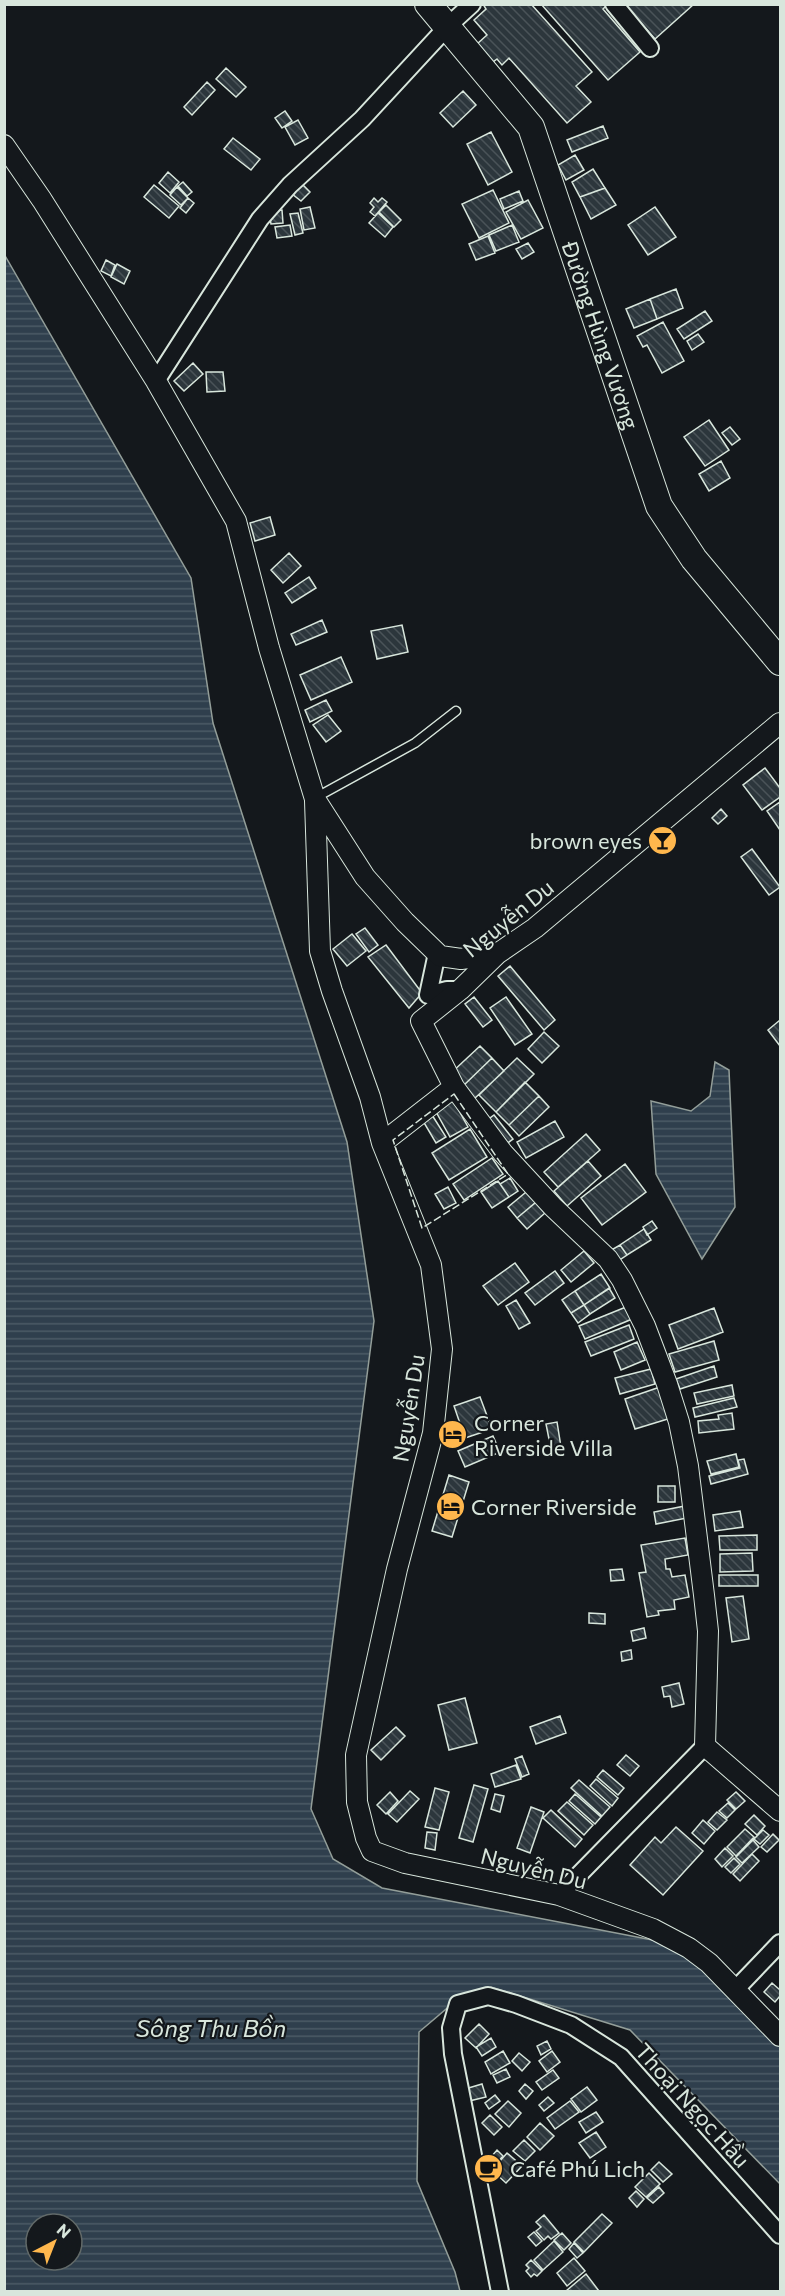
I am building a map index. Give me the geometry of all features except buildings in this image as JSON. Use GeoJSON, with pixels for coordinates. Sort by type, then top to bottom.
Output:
{"type":"FeatureCollection","features":[{"type":"Feature","properties":{"kind":"main road","name":"Đường Hùng Vương"},"geometry":{"type":"LineString","coordinates":[[428,4],[531,127],[659,506],[694,559],[780,662]]}},
{"type":"Feature","properties":{"kind":"street"},"geometry":{"type":"LineString","coordinates":[[156,381],[260,219],[290,185],[362,119],[448,26],[472,4]]}},
{"type":"Feature","properties":{"kind":"street"},"geometry":{"type":"LineString","coordinates":[[614,4],[650,48]]}},
{"type":"Feature","properties":{"kind":"street"},"geometry":{"type":"LineString","coordinates":[[4,145],[42,200],[156,381],[236,521],[269,648],[315,799],[320,951],[370,1097],[382,1143],[454,1087],[503,1153],[553,1207],[608,1259],[622,1280],[645,1326],[664,1374],[679,1422],[688,1466],[708,1631],[705,1746],[559,1895]]}},
{"type":"Feature","properties":{"kind":"street","name":"Nguyễn Du"},"geometry":{"type":"LineString","coordinates":[[454,1087],[421,1021],[460,990],[497,954],[535,928],[780,723]]}},
{"type":"Feature","properties":{"kind":"street"},"geometry":{"type":"LineString","coordinates":[[315,799],[365,877],[405,922],[440,956],[461,959],[497,954]]}},
{"type":"Feature","properties":{"kind":"street"},"geometry":{"type":"LineString","coordinates":[[437,952],[428,995],[447,990],[460,990]]}},
{"type":"Feature","properties":{"kind":"street","name":"Nguyễn Du"},"geometry":{"type":"LineString","coordinates":[[382,1143],[431,1265],[442,1349],[433,1433],[397,1569],[356,1755],[357,1802],[366,1838],[372,1851],[405,1863],[559,1895],[653,1929],[689,1948],[709,1963],[780,2036]]}},
{"type":"Feature","properties":{"kind":"street"},"geometry":{"type":"LineString","coordinates":[[705,1746],[780,1810]]}},
{"type":"Feature","properties":{"kind":"street"},"geometry":{"type":"LineString","coordinates":[[735,1990],[780,1943]]}},
{"type":"Feature","properties":{"kind":"street","name":"Thoại Ngọc Hầu"},"geometry":{"type":"LineString","coordinates":[[500,2292],[453,2054],[451,2028],[458,2004],[488,1996],[570,2025],[621,2057],[780,2235]]}},
{"type":"Feature","properties":{"kind":"lane"},"geometry":{"type":"LineString","coordinates":[[315,799],[415,743],[456,711]]}},
{"type":"Feature","properties":{"kind":"water","name":"Sông Thu Bồn"},"geometry":{"type":"Polygon","coordinates":[[[4,254],[191,578],[213,723],[347,1142],[374,1321],[311,1809],[333,1859],[382,1888],[663,1942],[691,1954],[780,2045],[780,2184],[630,2030],[491,1987],[458,1999],[419,2032],[417,2181],[455,2272],[460,2291],[5,2291],[4,254]]]}},
{"type":"Feature","properties":{"kind":"water"},"geometry":{"type":"Polygon","coordinates":[[[715,1062],[729,1070],[735,1207],[702,1259],[656,1174],[651,1101],[691,1111],[710,1096],[715,1062]]]}},
{"type":"Feature","properties":{"kind":"fence"},"geometry":{"type":"LineString","coordinates":[[454,1094],[508,1174],[422,1228],[393,1140],[454,1094]]}},
{"type":"Feature","properties":{"kind":"place","name":"brown eyes"},"geometry":{"type":"Point","coordinates":[663,840]}},
{"type":"Feature","properties":{"kind":"place","name":"Corner Riverside Villa"},"geometry":{"type":"Point","coordinates":[453,1435]}},
{"type":"Feature","properties":{"kind":"place","name":"Corner Riverside"},"geometry":{"type":"Point","coordinates":[450,1506]}},
{"type":"Feature","properties":{"kind":"place","name":"Café Phú Lich"},"geometry":{"type":"Point","coordinates":[489,2168]}}]}
